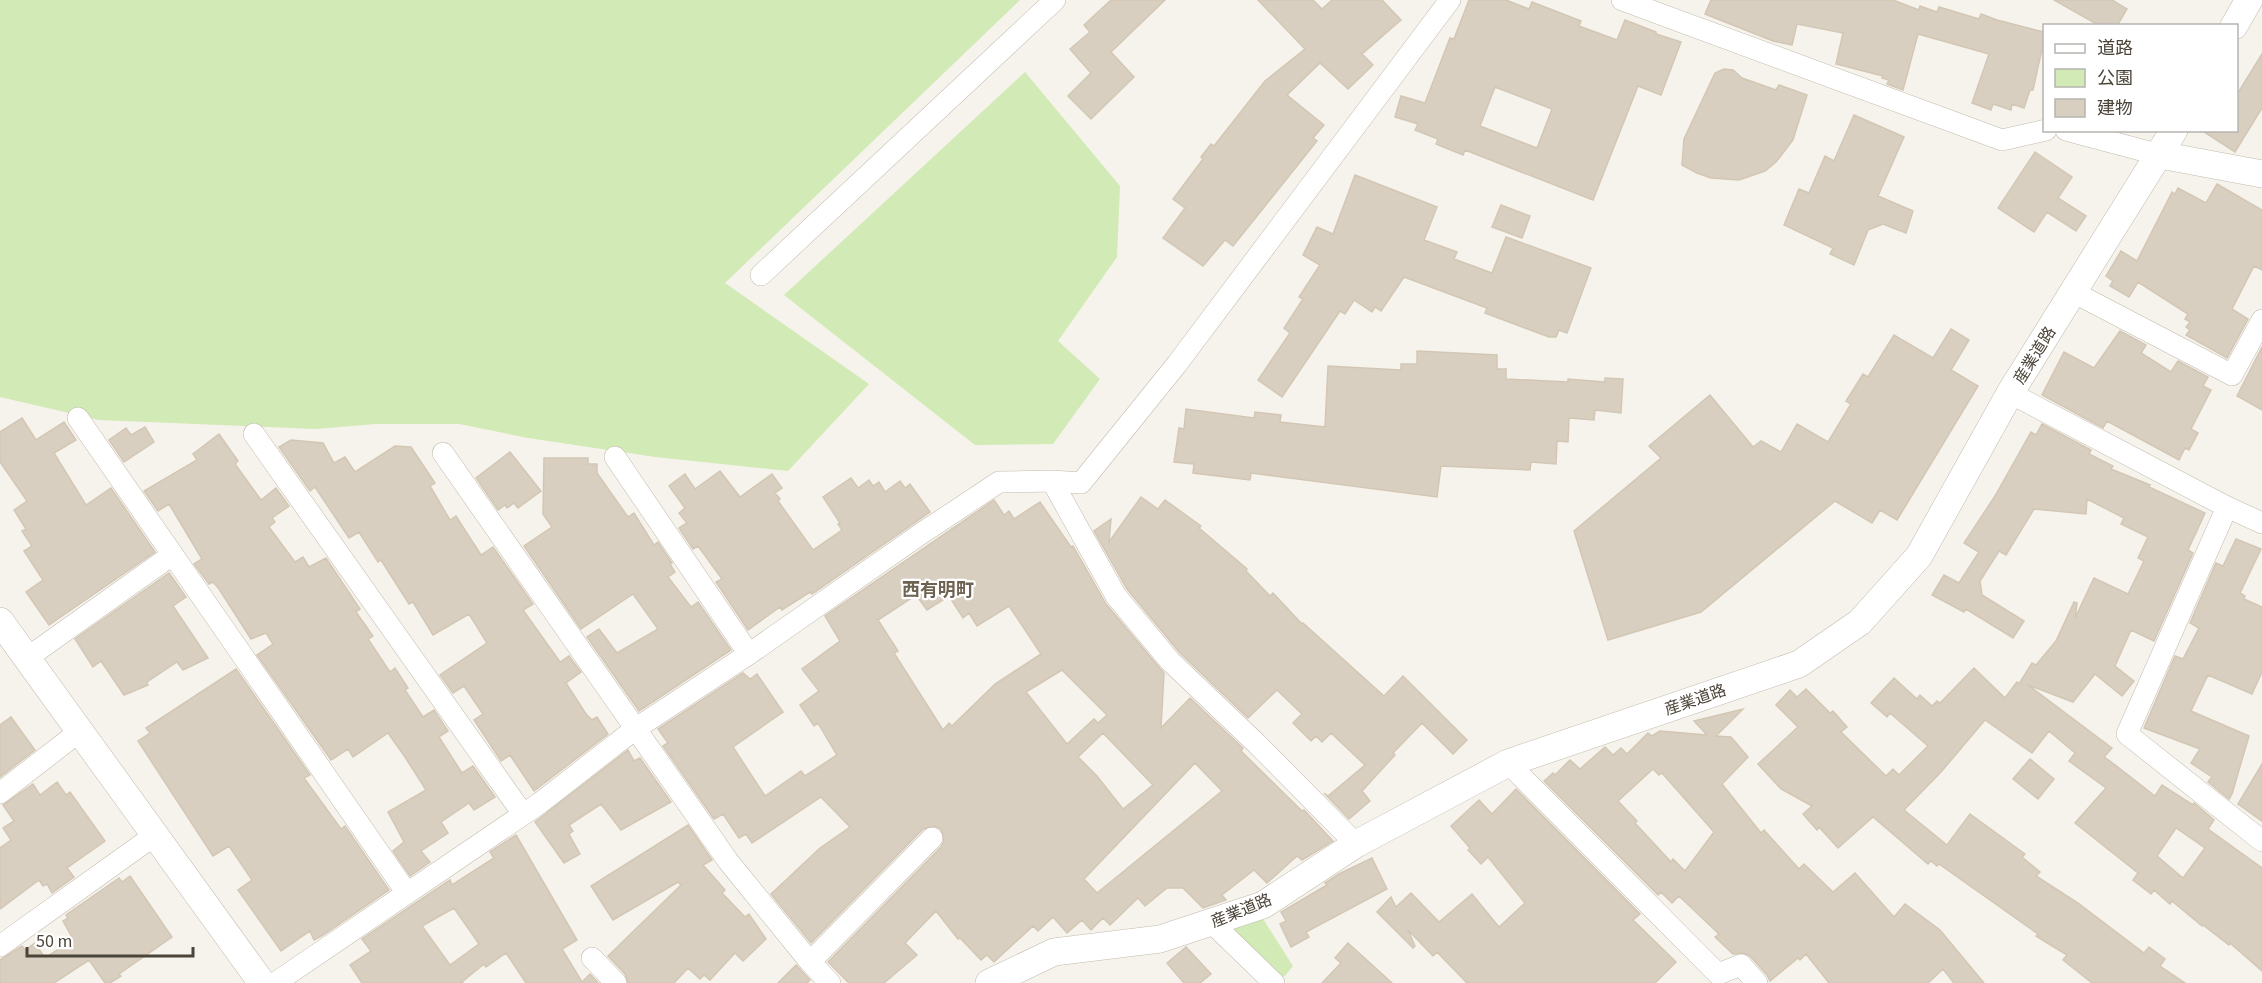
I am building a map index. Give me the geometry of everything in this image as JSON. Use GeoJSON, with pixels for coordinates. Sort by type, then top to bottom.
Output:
{"type":"FeatureCollection","features":[{"type":"Feature","properties":{"kind":"street"},"geometry":{"type":"LineString","coordinates":[[761,275],[1055,0]]}},
{"type":"Feature","properties":{"kind":"street"},"geometry":{"type":"LineString","coordinates":[[275,983],[523,814],[635,729],[749,654],[999,482],[1081,483],[1177,364],[1450,0]]}},
{"type":"Feature","properties":{"kind":"street"},"geometry":{"type":"LineString","coordinates":[[1622,0],[1668,7],[2002,140],[2043,131]]}},
{"type":"Feature","properties":{"kind":"street"},"geometry":{"type":"LineString","coordinates":[[2236,24],[2249,0]]}},
{"type":"Feature","properties":{"kind":"street"},"geometry":{"type":"LineString","coordinates":[[2074,132],[2160,155],[2262,174]]}},
{"type":"Feature","properties":{"kind":"street","name":"産業道路"},"geometry":{"type":"LineString","coordinates":[[990,983],[1054,952],[1160,939],[1263,905],[1356,844],[1508,763],[1799,664],[1860,622],[1919,556],[2010,393],[2173,132]]}},
{"type":"Feature","properties":{"kind":"street"},"geometry":{"type":"LineString","coordinates":[[2073,292],[2232,375],[2262,320]]}},
{"type":"Feature","properties":{"kind":"street"},"geometry":{"type":"LineString","coordinates":[[2010,393],[2227,507],[2262,523]]}},
{"type":"Feature","properties":{"kind":"street"},"geometry":{"type":"LineString","coordinates":[[78,418],[407,893]]}},
{"type":"Feature","properties":{"kind":"street"},"geometry":{"type":"LineString","coordinates":[[255,434],[523,814]]}},
{"type":"Feature","properties":{"kind":"street"},"geometry":{"type":"LineString","coordinates":[[443,453],[728,861],[810,962],[830,983]]}},
{"type":"Feature","properties":{"kind":"street"},"geometry":{"type":"LineString","coordinates":[[615,457],[749,654]]}},
{"type":"Feature","properties":{"kind":"street"},"geometry":{"type":"LineString","coordinates":[[1052,481],[1116,596],[1170,661],[1257,744],[1356,844]]}},
{"type":"Feature","properties":{"kind":"street"},"geometry":{"type":"LineString","coordinates":[[2227,507],[2127,734],[2262,841]]}},
{"type":"Feature","properties":{"kind":"street"},"geometry":{"type":"LineString","coordinates":[[27,658],[172,555]]}},
{"type":"Feature","properties":{"kind":"street"},"geometry":{"type":"LineString","coordinates":[[0,621],[262,983]]}},
{"type":"Feature","properties":{"kind":"street"},"geometry":{"type":"LineString","coordinates":[[0,793],[80,731]]}},
{"type":"Feature","properties":{"kind":"street"},"geometry":{"type":"LineString","coordinates":[[1508,763],[1718,974],[1742,965],[1757,983]]}},
{"type":"Feature","properties":{"kind":"street"},"geometry":{"type":"LineString","coordinates":[[0,946],[155,835]]}},
{"type":"Feature","properties":{"kind":"street"},"geometry":{"type":"LineString","coordinates":[[810,962],[932,838]]}},
{"type":"Feature","properties":{"kind":"street"},"geometry":{"type":"LineString","coordinates":[[1211,922],[1274,983]]}},
{"type":"Feature","properties":{"kind":"street"},"geometry":{"type":"LineString","coordinates":[[592,958],[616,983]]}},
{"type":"Feature","properties":{"kind":"green space"},"geometry":{"type":"Polygon","coordinates":[[[0,0],[1020,0],[725,283],[869,384],[788,471],[655,457],[528,438],[459,424],[376,424],[316,429],[99,420],[0,397],[0,0]]]}},
{"type":"Feature","properties":{"kind":"green space"},"geometry":{"type":"Polygon","coordinates":[[[1025,72],[1120,186],[1117,257],[1058,341],[1100,379],[1053,444],[975,445],[784,295],[1025,72]]]}},
{"type":"Feature","properties":{"kind":"green space"},"geometry":{"type":"Polygon","coordinates":[[[1260,914],[1293,966],[1285,976],[1274,977],[1232,929],[1260,914]]]}},
{"type":"Feature","properties":{"kind":"building"},"geometry":{"type":"Polygon","coordinates":[[[1111,0],[1165,0],[1111,52],[1134,77],[1091,119],[1068,96],[1091,73],[1070,49],[1090,32],[1084,25],[1111,0]]]}},
{"type":"Feature","properties":{"kind":"building"},"geometry":{"type":"Polygon","coordinates":[[[1258,0],[1313,0],[1322,9],[1332,0],[1382,0],[1401,20],[1362,54],[1373,65],[1348,89],[1320,63],[1287,95],[1324,125],[1313,138],[1317,141],[1233,246],[1225,240],[1203,266],[1163,238],[1185,208],[1173,199],[1203,159],[1201,157],[1211,144],[1214,146],[1265,81],[1305,49],[1258,0]]]}},
{"type":"Feature","properties":{"kind":"building"},"geometry":{"type":"Polygon","coordinates":[[[1469,0],[1506,0],[1529,9],[1532,2],[1581,21],[1579,26],[1617,40],[1625,20],[1681,42],[1661,95],[1638,86],[1593,200],[1465,150],[1463,155],[1436,144],[1438,139],[1415,130],[1418,124],[1395,117],[1401,96],[1425,103],[1450,38],[1454,39],[1469,0]],[[1495,87],[1480,126],[1537,148],[1552,109],[1495,87]]]}},
{"type":"Feature","properties":{"kind":"building"},"geometry":{"type":"Polygon","coordinates":[[[1711,0],[1893,0],[1919,10],[1920,6],[1937,12],[1939,7],[1979,19],[1981,14],[2043,32],[2043,45],[2033,90],[2030,90],[2024,108],[2012,104],[2011,110],[1993,104],[1991,110],[1972,103],[1989,54],[1918,34],[1903,90],[1887,84],[1889,80],[1882,78],[1883,76],[1836,64],[1843,33],[1797,24],[1792,45],[1773,41],[1705,14],[1711,0]]]}},
{"type":"Feature","properties":{"kind":"building"},"geometry":{"type":"Polygon","coordinates":[[[2054,0],[2112,0],[2127,9],[2118,24],[2096,24],[2054,0]]]}},
{"type":"Feature","properties":{"kind":"building"},"geometry":{"type":"Polygon","coordinates":[[[2262,54],[2262,108],[2235,152],[2204,132],[2238,132],[2238,93],[2262,54]]]}},
{"type":"Feature","properties":{"kind":"building"},"geometry":{"type":"Polygon","coordinates":[[[1724,69],[1733,70],[1742,78],[1776,90],[1779,85],[1807,95],[1793,140],[1776,162],[1765,171],[1739,180],[1711,178],[1682,165],[1684,139],[1715,73],[1724,69]]]}},
{"type":"Feature","properties":{"kind":"building"},"geometry":{"type":"Polygon","coordinates":[[[1854,115],[1904,137],[1878,196],[1913,211],[1906,233],[1883,224],[1868,230],[1854,265],[1830,254],[1833,248],[1784,225],[1799,189],[1809,193],[1825,156],[1834,161],[1854,115]]]}},
{"type":"Feature","properties":{"kind":"building"},"geometry":{"type":"Polygon","coordinates":[[[2035,152],[2072,177],[2058,198],[2086,216],[2076,231],[2047,212],[2034,232],[1998,208],[2035,152]]]}},
{"type":"Feature","properties":{"kind":"building"},"geometry":{"type":"Polygon","coordinates":[[[1355,175],[1437,207],[1424,240],[1457,252],[1454,259],[1492,273],[1506,237],[1591,268],[1567,333],[1559,330],[1556,337],[1549,337],[1485,313],[1487,308],[1404,277],[1381,311],[1375,307],[1372,312],[1354,300],[1345,314],[1340,311],[1282,397],[1258,380],[1290,333],[1284,328],[1303,299],[1299,297],[1320,265],[1303,255],[1317,227],[1333,234],[1355,175]]]}},
{"type":"Feature","properties":{"kind":"building"},"geometry":{"type":"Polygon","coordinates":[[[2217,184],[2262,210],[2262,270],[2254,266],[2232,309],[2248,319],[2227,358],[2186,335],[2190,330],[2186,327],[2190,322],[2185,319],[2188,314],[2138,282],[2129,297],[2110,286],[2113,281],[2106,276],[2121,251],[2137,261],[2172,192],[2175,194],[2178,188],[2206,203],[2217,184]]]}},
{"type":"Feature","properties":{"kind":"building"},"geometry":{"type":"Polygon","coordinates":[[[1501,205],[1530,216],[1522,238],[1492,227],[1501,205]]]}},
{"type":"Feature","properties":{"kind":"building"},"geometry":{"type":"Polygon","coordinates":[[[1951,329],[1969,340],[1951,370],[1978,386],[1897,520],[1880,510],[1872,523],[1835,501],[1701,612],[1608,640],[1574,531],[1661,458],[1649,446],[1710,395],[1753,447],[1761,441],[1781,452],[1797,424],[1828,442],[1851,404],[1846,401],[1863,374],[1868,377],[1894,335],[1933,358],[1951,329]]]}},
{"type":"Feature","properties":{"kind":"building"},"geometry":{"type":"Polygon","coordinates":[[[2120,331],[2146,345],[2141,353],[2171,372],[2178,361],[2208,377],[2203,386],[2211,390],[2191,429],[2198,433],[2189,450],[2185,448],[2179,460],[2107,421],[2103,428],[2042,395],[2064,352],[2094,368],[2120,331]]]}},
{"type":"Feature","properties":{"kind":"building"},"geometry":{"type":"Polygon","coordinates":[[[2262,347],[2262,410],[2237,396],[2262,347]]]}},
{"type":"Feature","properties":{"kind":"building"},"geometry":{"type":"Polygon","coordinates":[[[1417,351],[1497,355],[1497,369],[1506,369],[1506,379],[1568,382],[1568,379],[1605,382],[1605,378],[1623,379],[1621,413],[1595,410],[1594,420],[1569,418],[1568,442],[1557,441],[1556,464],[1531,462],[1530,470],[1441,466],[1437,497],[1251,473],[1250,480],[1193,473],[1194,464],[1174,462],[1179,428],[1184,429],[1186,409],[1254,418],[1255,412],[1281,415],[1280,422],[1325,427],[1328,366],[1401,370],[1401,364],[1417,364],[1417,351]]]}},
{"type":"Feature","properties":{"kind":"building"},"geometry":{"type":"Polygon","coordinates":[[[22,418],[36,440],[64,422],[76,440],[54,453],[86,505],[111,488],[155,552],[49,625],[26,592],[43,580],[24,551],[32,546],[22,531],[26,529],[14,510],[27,501],[0,462],[0,432],[22,418]]]}},
{"type":"Feature","properties":{"kind":"building"},"geometry":{"type":"Polygon","coordinates":[[[2042,424],[2091,450],[2089,454],[2113,466],[2111,469],[2150,485],[2149,487],[2205,513],[2188,550],[2193,553],[2154,641],[2131,630],[2115,666],[2134,681],[2122,696],[2095,674],[2073,702],[2028,685],[2112,748],[2104,757],[2155,796],[2162,785],[2193,805],[2194,803],[2214,820],[2208,829],[2262,868],[2262,971],[2230,943],[2229,945],[2202,926],[2172,901],[2170,904],[2154,890],[2151,894],[2133,880],[2138,873],[2075,823],[2106,788],[2069,761],[2075,753],[2049,731],[2032,753],[1985,720],[1941,772],[1904,810],[1947,845],[1970,814],[2025,854],[2022,857],[2040,872],[2036,876],[2078,903],[2144,953],[2149,947],[2165,959],[2160,966],[2185,983],[2092,983],[2063,960],[2067,955],[2036,936],[2038,934],[1939,864],[1937,866],[1931,861],[1928,864],[1873,817],[1838,848],[1819,827],[1817,830],[1803,814],[1812,806],[1781,789],[1758,764],[1798,727],[1776,705],[1790,690],[1797,697],[1806,689],[1830,713],[1833,711],[1847,727],[1841,732],[1886,776],[1893,769],[1899,775],[1928,746],[1890,713],[1887,717],[1871,703],[1894,678],[1917,699],[1920,695],[1932,706],[1937,701],[1940,703],[1974,668],[2005,698],[2017,682],[2019,684],[2032,663],[2036,665],[2056,641],[2074,602],[2077,603],[2075,618],[2094,578],[2128,594],[2144,561],[2138,558],[2148,537],[2121,524],[2124,518],[2087,499],[2086,514],[2034,509],[2006,555],[1999,551],[1980,581],[1982,595],[2024,621],[2013,638],[1966,609],[1964,612],[1932,595],[1944,575],[1959,583],[1979,552],[1964,543],[1995,496],[2031,432],[2036,435],[2042,424]],[[2176,828],[2157,856],[2183,878],[2205,848],[2176,828]]]}},
{"type":"Feature","properties":{"kind":"building"},"geometry":{"type":"Polygon","coordinates":[[[145,427],[154,442],[124,462],[109,440],[126,428],[131,435],[145,427]]]}},
{"type":"Feature","properties":{"kind":"building"},"geometry":{"type":"Polygon","coordinates":[[[219,434],[238,461],[235,464],[261,500],[276,488],[289,506],[272,518],[275,522],[269,527],[295,562],[303,557],[309,567],[326,558],[360,609],[356,612],[373,636],[368,639],[390,672],[395,668],[408,688],[405,690],[423,717],[434,710],[448,731],[439,737],[462,773],[473,766],[495,797],[474,810],[469,803],[441,822],[448,833],[421,851],[430,862],[410,876],[393,851],[404,842],[388,812],[426,790],[405,757],[388,733],[353,757],[348,749],[331,760],[257,655],[273,644],[266,633],[251,639],[219,589],[213,582],[209,584],[194,564],[202,559],[169,504],[158,511],[144,491],[197,460],[193,454],[219,434]]]}},
{"type":"Feature","properties":{"kind":"building"},"geometry":{"type":"Polygon","coordinates":[[[291,440],[323,443],[334,463],[345,457],[355,472],[395,446],[411,447],[435,483],[430,486],[450,520],[456,516],[481,555],[493,547],[533,604],[523,610],[560,662],[569,656],[581,672],[566,683],[586,714],[592,720],[597,717],[608,734],[534,791],[510,755],[501,761],[474,720],[483,714],[464,686],[453,693],[440,675],[487,643],[469,614],[433,635],[413,602],[409,604],[381,560],[378,562],[359,532],[349,538],[315,487],[310,491],[279,447],[291,440]]]}},
{"type":"Feature","properties":{"kind":"building"},"geometry":{"type":"Polygon","coordinates":[[[510,452],[541,491],[518,508],[514,503],[498,510],[476,478],[510,452]]]}},
{"type":"Feature","properties":{"kind":"building"},"geometry":{"type":"Polygon","coordinates":[[[544,458],[588,458],[588,464],[597,464],[597,473],[628,517],[634,513],[654,545],[658,542],[672,563],[670,564],[675,572],[668,577],[691,607],[698,602],[731,650],[639,711],[587,637],[599,629],[617,653],[658,629],[633,594],[581,629],[524,546],[552,527],[543,514],[544,458]]]}},
{"type":"Feature","properties":{"kind":"building"},"geometry":{"type":"Polygon","coordinates":[[[720,471],[740,497],[772,474],[782,488],[775,493],[780,499],[778,501],[813,550],[842,530],[823,497],[851,478],[858,488],[869,480],[873,486],[879,482],[885,492],[900,481],[905,488],[910,484],[930,512],[812,594],[810,592],[782,610],[780,607],[748,630],[716,582],[722,579],[698,546],[693,549],[679,528],[687,523],[679,513],[685,508],[669,486],[685,474],[695,489],[720,471]]]}},
{"type":"Feature","properties":{"kind":"building"},"geometry":{"type":"Polygon","coordinates":[[[1141,497],[1158,509],[1165,500],[1201,526],[1199,528],[1247,569],[1246,571],[1270,596],[1273,593],[1302,624],[1384,696],[1403,676],[1467,740],[1453,754],[1422,723],[1393,753],[1395,755],[1362,791],[1370,801],[1349,819],[1324,793],[1328,796],[1365,765],[1331,733],[1322,742],[1316,736],[1311,741],[1293,723],[1302,714],[1277,690],[1248,718],[1179,652],[1127,589],[1094,531],[1111,519],[1109,542],[1141,497]]]}},
{"type":"Feature","properties":{"kind":"building"},"geometry":{"type":"Polygon","coordinates":[[[994,500],[1004,515],[1009,511],[1014,519],[1040,502],[1071,547],[1073,546],[1106,604],[1164,673],[1161,728],[1190,698],[1243,748],[1241,751],[1302,811],[1304,810],[1333,841],[1302,860],[1297,856],[1267,883],[1254,870],[1222,895],[1226,900],[1203,908],[1183,888],[1167,888],[1145,906],[1138,898],[1110,925],[1103,918],[1091,930],[1082,920],[1067,933],[1053,917],[1038,931],[1033,926],[994,962],[987,955],[981,960],[960,938],[958,939],[936,911],[905,943],[917,955],[884,983],[849,983],[828,962],[941,847],[944,841],[941,829],[935,826],[923,829],[811,943],[771,894],[820,848],[850,827],[821,797],[752,843],[746,834],[739,838],[723,814],[714,819],[663,746],[668,743],[658,729],[743,673],[750,679],[757,674],[783,712],[733,747],[765,796],[801,771],[805,776],[837,755],[818,723],[814,726],[800,705],[819,691],[802,669],[840,641],[825,616],[994,500]],[[916,595],[878,620],[898,651],[894,653],[943,730],[949,723],[952,726],[995,684],[1041,654],[1009,606],[977,626],[969,613],[963,618],[949,596],[927,610],[916,595]],[[1062,670],[1026,692],[1067,744],[1094,719],[1098,723],[1107,715],[1062,670]],[[1103,733],[1078,757],[1097,776],[1123,809],[1153,785],[1103,733]],[[1195,763],[1084,879],[1097,893],[1222,791],[1195,763]]]}},
{"type":"Feature","properties":{"kind":"building"},"geometry":{"type":"Polygon","coordinates":[[[2236,539],[2261,549],[2240,593],[2245,596],[2244,599],[2262,607],[2262,672],[2252,694],[2208,675],[2191,711],[2249,736],[2229,799],[2208,782],[2212,777],[2191,763],[2200,749],[2144,728],[2175,656],[2183,659],[2199,628],[2190,623],[2216,563],[2223,566],[2236,539]]]}},
{"type":"Feature","properties":{"kind":"building"},"geometry":{"type":"Polygon","coordinates":[[[169,573],[186,597],[173,606],[208,658],[183,670],[177,662],[147,682],[148,685],[124,695],[101,661],[93,667],[75,639],[169,573]]]}},
{"type":"Feature","properties":{"kind":"building"},"geometry":{"type":"Polygon","coordinates":[[[236,669],[310,775],[304,778],[341,829],[345,826],[389,890],[323,935],[314,940],[310,931],[281,951],[238,890],[252,880],[229,846],[213,856],[138,741],[150,733],[146,728],[236,669]]]}},
{"type":"Feature","properties":{"kind":"building"},"geometry":{"type":"Polygon","coordinates":[[[1743,709],[1716,736],[1731,737],[1748,757],[1722,784],[1761,833],[1764,830],[1799,869],[1804,864],[1833,892],[1855,873],[1894,917],[1905,904],[1940,930],[1984,983],[1954,983],[1943,969],[1928,983],[1829,983],[1806,954],[1770,981],[1750,956],[1743,953],[1733,954],[1715,937],[1719,934],[1679,896],[1672,903],[1661,892],[1658,895],[1544,781],[1553,773],[1555,775],[1570,760],[1580,769],[1605,747],[1613,755],[1621,748],[1627,754],[1648,733],[1652,736],[1660,731],[1707,735],[1694,721],[1743,709]],[[1653,769],[1618,801],[1671,862],[1673,859],[1685,871],[1714,832],[1662,773],[1659,775],[1653,769]]]}},
{"type":"Feature","properties":{"kind":"building"},"geometry":{"type":"Polygon","coordinates":[[[11,717],[35,750],[0,777],[0,725],[11,717]]]}},
{"type":"Feature","properties":{"kind":"building"},"geometry":{"type":"Polygon","coordinates":[[[628,750],[634,761],[640,758],[671,802],[621,830],[601,804],[569,825],[573,831],[569,834],[580,854],[564,863],[535,822],[628,750]]]}},
{"type":"Feature","properties":{"kind":"building"},"geometry":{"type":"Polygon","coordinates":[[[2030,759],[2054,779],[2038,799],[2013,779],[2030,759]]]}},
{"type":"Feature","properties":{"kind":"building"},"geometry":{"type":"Polygon","coordinates":[[[2262,764],[2262,821],[2238,804],[2262,764]]]}},
{"type":"Feature","properties":{"kind":"building"},"geometry":{"type":"Polygon","coordinates":[[[57,782],[66,795],[70,792],[105,841],[67,868],[74,877],[52,893],[47,884],[43,886],[39,880],[0,909],[0,848],[11,840],[3,828],[14,821],[3,805],[33,784],[40,795],[57,782]]]}},
{"type":"Feature","properties":{"kind":"building"},"geometry":{"type":"Polygon","coordinates":[[[1516,789],[1640,914],[1633,920],[1676,962],[1655,983],[1467,983],[1437,952],[1433,956],[1408,930],[1415,946],[1413,948],[1377,912],[1391,897],[1396,907],[1411,893],[1439,922],[1472,894],[1499,927],[1525,903],[1488,857],[1481,864],[1451,826],[1479,800],[1492,814],[1516,789]]]}},
{"type":"Feature","properties":{"kind":"building"},"geometry":{"type":"Polygon","coordinates":[[[688,825],[712,860],[703,865],[725,890],[722,893],[745,917],[749,914],[766,939],[743,961],[735,953],[710,980],[704,975],[700,979],[688,968],[674,983],[628,983],[625,974],[608,956],[681,885],[678,882],[613,920],[591,886],[688,825]]]}},
{"type":"Feature","properties":{"kind":"building"},"geometry":{"type":"Polygon","coordinates":[[[516,835],[577,940],[562,949],[582,982],[590,974],[598,983],[526,983],[506,953],[486,967],[484,964],[463,983],[362,983],[350,965],[371,951],[362,939],[450,880],[452,885],[494,858],[490,852],[516,835]],[[454,908],[422,926],[450,965],[479,944],[454,908]]]}},
{"type":"Feature","properties":{"kind":"building"},"geometry":{"type":"Polygon","coordinates":[[[1372,858],[1387,889],[1306,932],[1309,937],[1291,947],[1280,924],[1286,921],[1281,912],[1327,885],[1325,883],[1339,874],[1372,858]]]}},
{"type":"Feature","properties":{"kind":"building"},"geometry":{"type":"Polygon","coordinates":[[[130,876],[172,937],[119,974],[121,976],[110,983],[105,983],[89,960],[54,983],[0,983],[0,960],[22,946],[25,950],[35,943],[45,958],[73,939],[63,921],[68,918],[66,915],[119,878],[122,882],[130,876]]]}},
{"type":"Feature","properties":{"kind":"building"},"geometry":{"type":"Polygon","coordinates":[[[1348,943],[1392,983],[1322,983],[1341,963],[1335,958],[1348,943]]]}},
{"type":"Feature","properties":{"kind":"building"},"geometry":{"type":"Polygon","coordinates":[[[1186,947],[1211,974],[1200,983],[1184,983],[1167,963],[1186,947]]]}},
{"type":"Feature","properties":{"kind":"building"},"geometry":{"type":"Polygon","coordinates":[[[796,965],[810,980],[807,983],[778,983],[796,965]]]}},
{"type":"Feature","properties":{"kind":"district","name":"西有明町"},"geometry":{"type":"Point","coordinates":[938,590]}}]}
